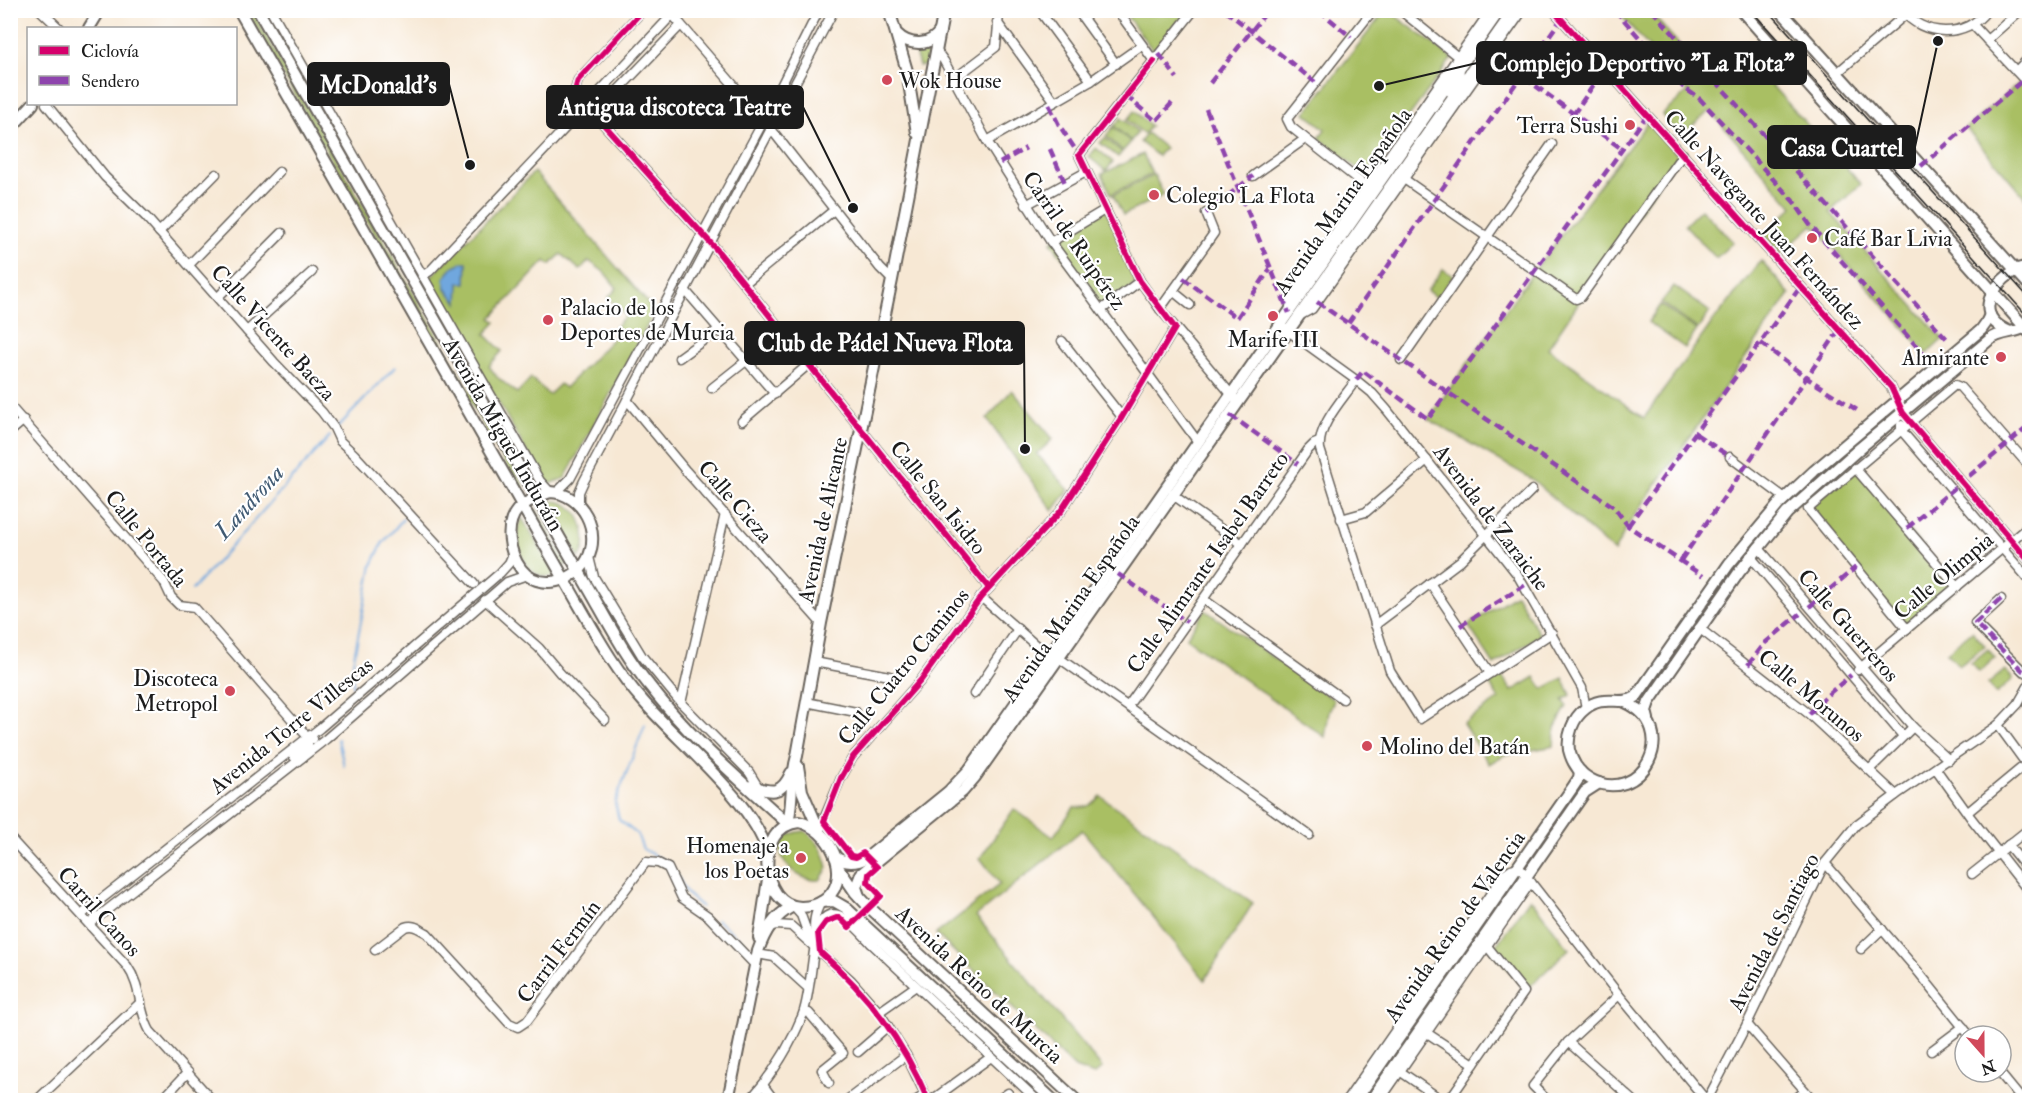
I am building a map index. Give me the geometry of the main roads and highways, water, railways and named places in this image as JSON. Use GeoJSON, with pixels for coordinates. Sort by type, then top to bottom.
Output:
{"type":"FeatureCollection","features":[{"type":"Feature","properties":{"kind":"main road"},"geometry":{"type":"LineString","coordinates":[[90,27],[100,10]]}},
{"type":"Feature","properties":{"kind":"main road","name":"Avenida Miguel Induráin"},"geometry":{"type":"LineString","coordinates":[[239,10],[522,506],[624,677],[660,721],[732,795],[759,831],[768,853]]}},
{"type":"Feature","properties":{"kind":"main road","name":"Avenida Miguel Induráin"},"geometry":{"type":"LineString","coordinates":[[258,10],[622,646],[649,686],[678,720],[788,824]]}},
{"type":"Feature","properties":{"kind":"main road"},"geometry":{"type":"LineString","coordinates":[[889,10],[913,102],[917,148]]}},
{"type":"Feature","properties":{"kind":"main road","name":"Avenida de Alicante"},"geometry":{"type":"LineString","coordinates":[[788,824],[793,770],[820,623],[892,280],[944,10]]}},
{"type":"Feature","properties":{"kind":"main road","name":"Avenida Marina Española"},"geometry":{"type":"LineString","coordinates":[[1293,316],[1322,263],[1459,62],[1500,10]]}},
{"type":"Feature","properties":{"kind":"main road","name":"Avenida Marina Española"},"geometry":{"type":"LineString","coordinates":[[1293,316],[1514,10]]}},
{"type":"Feature","properties":{"kind":"main road"},"geometry":{"type":"LineString","coordinates":[[1741,10],[1992,292],[2028,328]]}},
{"type":"Feature","properties":{"kind":"main road"},"geometry":{"type":"LineString","coordinates":[[1780,10],[2030,286]]}},
{"type":"Feature","properties":{"kind":"main road"},"geometry":{"type":"LineString","coordinates":[[923,43],[937,36],[941,28]]}},
{"type":"Feature","properties":{"kind":"main road"},"geometry":{"type":"LineString","coordinates":[[897,34],[907,41],[929,44],[936,50]]}},
{"type":"Feature","properties":{"kind":"main road"},"geometry":{"type":"LineString","coordinates":[[12,124],[32,105]]}},
{"type":"Feature","properties":{"kind":"main road"},"geometry":{"type":"LineString","coordinates":[[2008,331],[1996,324],[1990,315],[1988,303],[1992,292],[2015,270],[2030,267]]}},
{"type":"Feature","properties":{"kind":"main road"},"geometry":{"type":"LineString","coordinates":[[1625,702],[1634,699],[1639,694],[1729,564],[1785,498],[1985,326],[1990,315]]}},
{"type":"Feature","properties":{"kind":"main road"},"geometry":{"type":"LineString","coordinates":[[1235,399],[1293,316]]}},
{"type":"Feature","properties":{"kind":"main road"},"geometry":{"type":"LineString","coordinates":[[1648,719],[1625,702],[1616,700],[1598,702],[1586,708],[1576,718],[1569,737],[1571,758],[1580,771],[1599,783],[1611,785],[1634,778],[1646,766],[1653,751],[1654,735],[1646,711],[1649,702],[1750,556],[1798,502],[1860,448],[1910,417],[1989,340],[2008,331],[2028,328]]}},
{"type":"Feature","properties":{"kind":"main road"},"geometry":{"type":"LineString","coordinates":[[1910,417],[1907,399],[1941,364]]}},
{"type":"Feature","properties":{"kind":"main road","name":"Avenida Marina Española"},"geometry":{"type":"LineString","coordinates":[[858,896],[857,883],[866,869],[968,785],[1198,442],[1235,399]]}},
{"type":"Feature","properties":{"kind":"main road","name":"Avenida Marina Española"},"geometry":{"type":"LineString","coordinates":[[837,862],[863,860],[956,785],[969,770],[1173,495],[1235,399]]}},
{"type":"Feature","properties":{"kind":"main road"},"geometry":{"type":"LineString","coordinates":[[1860,448],[1866,438],[1889,418],[1897,401]]}},
{"type":"Feature","properties":{"kind":"main road"},"geometry":{"type":"LineString","coordinates":[[554,492],[568,496],[579,504],[592,532],[588,557],[578,570],[552,582],[542,582],[527,575],[513,554],[510,540],[510,528],[514,516],[522,506],[536,498],[554,492]]}},
{"type":"Feature","properties":{"kind":"main road","name":"Avenida de Alicante"},"geometry":{"type":"LineString","coordinates":[[797,756],[802,791],[819,831]]}},
{"type":"Feature","properties":{"kind":"main road"},"geometry":{"type":"LineString","coordinates":[[747,786],[769,792],[779,789],[787,782],[793,770]]}},
{"type":"Feature","properties":{"kind":"main road","name":"Avenida Reino de Valencia"},"geometry":{"type":"LineString","coordinates":[[1356,1101],[1519,867],[1578,780],[1580,771]]}},
{"type":"Feature","properties":{"kind":"main road","name":"Avenida Reino de Valencia"},"geometry":{"type":"LineString","coordinates":[[1371,1101],[1529,879],[1585,792],[1599,783]]}},
{"type":"Feature","properties":{"kind":"main road"},"geometry":{"type":"LineString","coordinates":[[799,822],[819,831],[827,841],[837,862],[838,878],[835,886],[831,894],[821,902],[806,906],[793,906],[786,903],[771,886],[768,853],[773,837],[788,824],[799,822]]}},
{"type":"Feature","properties":{"kind":"main road","name":"Avenida Reino de Murcia"},"geometry":{"type":"LineString","coordinates":[[837,862],[858,896],[1076,1101]]}},
{"type":"Feature","properties":{"kind":"main road"},"geometry":{"type":"LineString","coordinates":[[728,1101],[757,957],[769,876]]}},
{"type":"Feature","properties":{"kind":"main road","name":"Avenida Reino de Murcia"},"geometry":{"type":"LineString","coordinates":[[821,902],[834,901],[840,904],[1053,1101]]}},
{"type":"Feature","properties":{"kind":"main road"},"geometry":{"type":"LineString","coordinates":[[757,957],[767,928],[778,916],[793,906]]}},
{"type":"Feature","properties":{"kind":"water"},"geometry":{"type":"Polygon","coordinates":[[[467,262],[466,283],[459,283],[458,303],[446,289],[444,278],[454,266],[467,262]]]}},
{"type":"Feature","properties":{"kind":"waterway","name":"Landrona"},"geometry":{"type":"LineString","coordinates":[[337,428],[395,367]]}},
{"type":"Feature","properties":{"kind":"waterway","name":"Landrona"},"geometry":{"type":"LineString","coordinates":[[192,590],[330,436]]}},
{"type":"Feature","properties":{"kind":"waterway","name":"Landrona"},"geometry":{"type":"LineString","coordinates":[[353,687],[353,662],[372,565],[382,544],[403,519]]}},
{"type":"Feature","properties":{"kind":"waterway"},"geometry":{"type":"LineString","coordinates":[[645,725],[615,802],[619,820],[637,834],[643,849],[670,864]]}},
{"type":"Feature","properties":{"kind":"waterway","name":"Landrona"},"geometry":{"type":"LineString","coordinates":[[338,739],[344,766]]}},
{"type":"Feature","properties":{"kind":"waterway"},"geometry":{"type":"LineString","coordinates":[[676,874],[687,894],[702,907]]}},
{"type":"Feature","properties":{"kind":"waterway"},"geometry":{"type":"LineString","coordinates":[[717,920],[743,942]]}},
{"type":"Feature","properties":{"kind":"tram line"},"geometry":{"type":"LineString","coordinates":[[1751,10],[2030,319]]}},
{"type":"Feature","properties":{"kind":"tram line"},"geometry":{"type":"LineString","coordinates":[[1768,10],[2030,299]]}},
{"type":"Feature","properties":{"kind":"place","name":"Casa Cuartel"},"geometry":{"type":"Point","coordinates":[1938,41]}},
{"type":"Feature","properties":{"kind":"place","name":"Wok House"},"geometry":{"type":"Point","coordinates":[887,80]}},
{"type":"Feature","properties":{"kind":"place","name":"Complejo Deportivo \"La Flota\""},"geometry":{"type":"Point","coordinates":[1379,86]}},
{"type":"Feature","properties":{"kind":"place","name":"Terra Sushi"},"geometry":{"type":"Point","coordinates":[1630,125]}},
{"type":"Feature","properties":{"kind":"place","name":"McDonald's"},"geometry":{"type":"Point","coordinates":[470,165]}},
{"type":"Feature","properties":{"kind":"place","name":"Colegio La Flota"},"geometry":{"type":"Point","coordinates":[1154,195]}},
{"type":"Feature","properties":{"kind":"place","name":"Antigua discoteca Teatre"},"geometry":{"type":"Point","coordinates":[853,208]}},
{"type":"Feature","properties":{"kind":"place","name":"Café Bar Livia"},"geometry":{"type":"Point","coordinates":[1812,238]}},
{"type":"Feature","properties":{"kind":"place","name":"Marife III"},"geometry":{"type":"Point","coordinates":[1273,316]}},
{"type":"Feature","properties":{"kind":"place","name":"Palacio de los Deportes de Murcia"},"geometry":{"type":"Point","coordinates":[548,320]}},
{"type":"Feature","properties":{"kind":"place","name":"Almirante"},"geometry":{"type":"Point","coordinates":[2001,357]}},
{"type":"Feature","properties":{"kind":"place","name":"Club de Pádel Nueva Flota"},"geometry":{"type":"Point","coordinates":[1025,449]}},
{"type":"Feature","properties":{"kind":"place","name":"Discoteca Metropol"},"geometry":{"type":"Point","coordinates":[230,691]}},
{"type":"Feature","properties":{"kind":"place","name":"Molino del Batán"},"geometry":{"type":"Point","coordinates":[1367,746]}},
{"type":"Feature","properties":{"kind":"place","name":"Homenaje a los Poetas"},"geometry":{"type":"Point","coordinates":[801,858]}}]}
